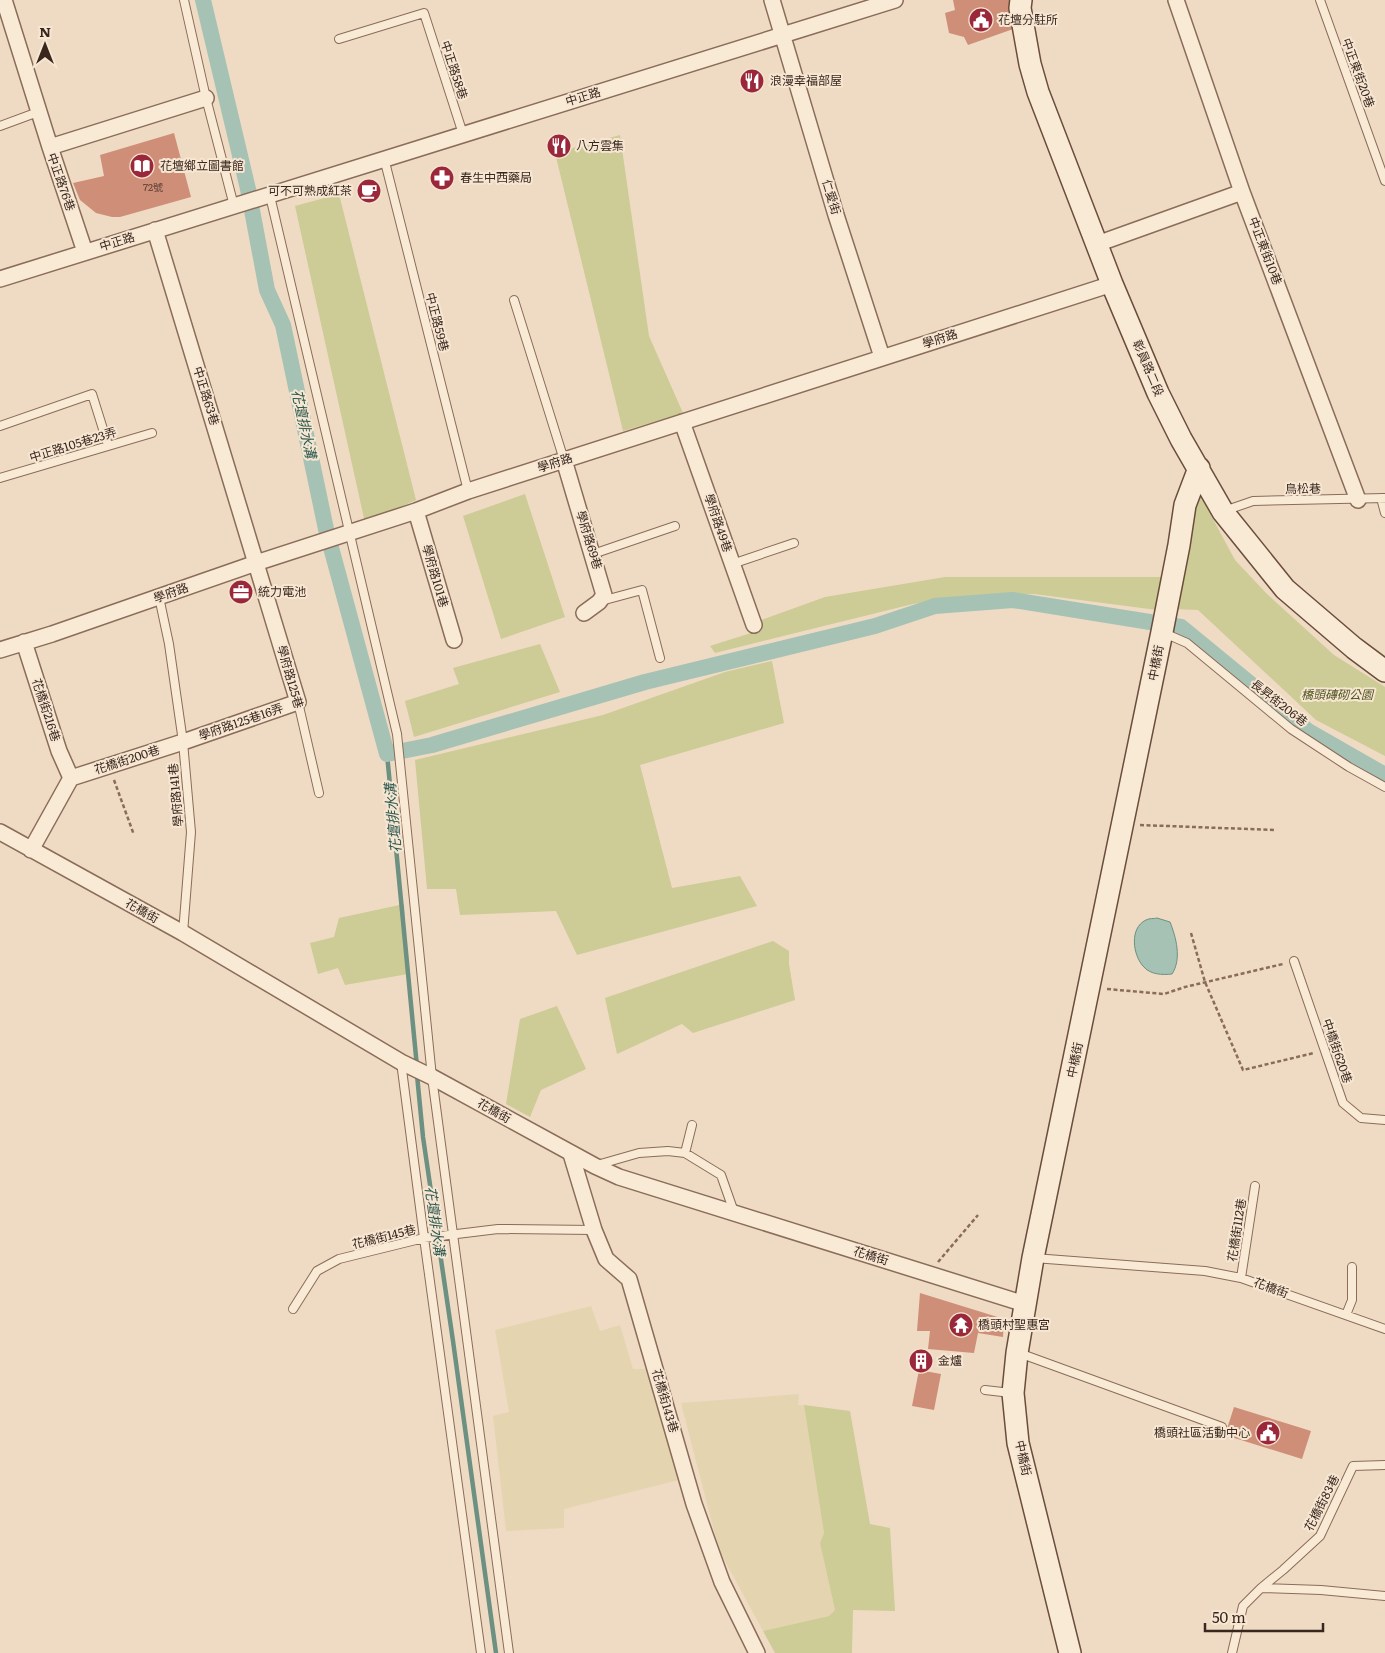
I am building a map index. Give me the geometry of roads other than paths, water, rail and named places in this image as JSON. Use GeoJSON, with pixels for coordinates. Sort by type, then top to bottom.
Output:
{"type":"FeatureCollection","features":[{"type":"Feature","properties":{"kind":"street","name":"仁愛街"},"geometry":{"type":"LineString","coordinates":[[772,0],[836,215],[882,357]]}},
{"type":"Feature","properties":{"kind":"street","name":"中正路"},"geometry":{"type":"LineString","coordinates":[[0,279],[896,0]]}},
{"type":"Feature","properties":{"kind":"street","name":"彰員路二段"},"geometry":{"type":"LineString","coordinates":[[1021,0],[1020,8],[1030,64],[1038,92],[1112,284],[1158,393],[1181,439],[1223,512],[1284,589],[1354,648],[1385,671]]}},
{"type":"Feature","properties":{"kind":"street","name":"中正東街10巷"},"geometry":{"type":"LineString","coordinates":[[1176,0],[1242,192],[1358,500]]}},
{"type":"Feature","properties":{"kind":"street","name":"中正路76巷"},"geometry":{"type":"LineString","coordinates":[[6,3],[38,112],[85,252]]}},
{"type":"Feature","properties":{"kind":"street"},"geometry":{"type":"LineString","coordinates":[[50,147],[206,98]]}},
{"type":"Feature","properties":{"kind":"street"},"geometry":{"type":"LineString","coordinates":[[1097,244],[1242,192]]}},
{"type":"Feature","properties":{"kind":"street","name":"中正路63巷"},"geometry":{"type":"LineString","coordinates":[[155,230],[256,563]]}},
{"type":"Feature","properties":{"kind":"street","name":"學府路"},"geometry":{"type":"LineString","coordinates":[[0,650],[416,511],[468,491],[1112,284]]}},
{"type":"Feature","properties":{"kind":"street","name":"學府路49巷"},"geometry":{"type":"LineString","coordinates":[[682,422],[754,625]]}},
{"type":"Feature","properties":{"kind":"street","name":"學府路69巷"},"geometry":{"type":"LineString","coordinates":[[564,460],[604,595],[599,602]]}},
{"type":"Feature","properties":{"kind":"street","name":"中橋街"},"geometry":{"type":"LineString","coordinates":[[1070,1653],[1018,1443],[1013,1393],[1017,1352],[1033,1258],[1167,608],[1185,505],[1199,468]]}},
{"type":"Feature","properties":{"kind":"street","name":"學府路101巷"},"geometry":{"type":"LineString","coordinates":[[416,511],[454,640]]}},
{"type":"Feature","properties":{"kind":"street","name":"學府路125巷"},"geometry":{"type":"LineString","coordinates":[[256,563],[298,702]]}},
{"type":"Feature","properties":{"kind":"street"},"geometry":{"type":"LineString","coordinates":[[584,613],[599,602]]}},
{"type":"Feature","properties":{"kind":"street","name":"花橋街216巷"},"geometry":{"type":"LineString","coordinates":[[24,642],[59,751],[71,778]]}},
{"type":"Feature","properties":{"kind":"street","name":"學府路125巷16弄"},"geometry":{"type":"LineString","coordinates":[[183,742],[298,702]]}},
{"type":"Feature","properties":{"kind":"street","name":"花橋街200巷"},"geometry":{"type":"LineString","coordinates":[[71,778],[183,742]]}},
{"type":"Feature","properties":{"kind":"street"},"geometry":{"type":"LineString","coordinates":[[31,850],[71,778]]}},
{"type":"Feature","properties":{"kind":"street","name":"花橋街"},"geometry":{"type":"LineString","coordinates":[[0,832],[183,933],[401,1062],[595,1166],[619,1176],[1026,1304]]}},
{"type":"Feature","properties":{"kind":"street","name":"花橋街143巷"},"geometry":{"type":"LineString","coordinates":[[571,1154],[594,1230],[606,1260],[629,1279],[694,1504],[722,1582],[757,1653]]}},
{"type":"Feature","properties":{"kind":"lane"},"geometry":{"type":"LineString","coordinates":[[184,0],[206,98],[234,206]]}},
{"type":"Feature","properties":{"kind":"lane","name":"中正東街20巷"},"geometry":{"type":"LineString","coordinates":[[1320,0],[1385,181]]}},
{"type":"Feature","properties":{"kind":"lane","name":"中正路58巷"},"geometry":{"type":"LineString","coordinates":[[339,39],[424,13],[463,134]]}},
{"type":"Feature","properties":{"kind":"lane"},"geometry":{"type":"LineString","coordinates":[[0,126],[38,112]]}},
{"type":"Feature","properties":{"kind":"lane","name":"中正路59巷"},"geometry":{"type":"LineString","coordinates":[[384,158],[468,491]]}},
{"type":"Feature","properties":{"kind":"lane"},"geometry":{"type":"LineString","coordinates":[[270,196],[344,534],[397,734],[432,1077],[509,1653]]}},
{"type":"Feature","properties":{"kind":"lane"},"geometry":{"type":"LineString","coordinates":[[514,300],[564,460]]}},
{"type":"Feature","properties":{"kind":"lane"},"geometry":{"type":"LineString","coordinates":[[0,426],[92,394],[108,446]]}},
{"type":"Feature","properties":{"kind":"lane","name":"中正路105巷23弄"},"geometry":{"type":"LineString","coordinates":[[0,478],[152,433]]}},
{"type":"Feature","properties":{"kind":"lane"},"geometry":{"type":"LineString","coordinates":[[1383,498],[1385,513]]}},
{"type":"Feature","properties":{"kind":"lane","name":"鳥松巷"},"geometry":{"type":"LineString","coordinates":[[1223,512],[1253,501],[1383,498]]}},
{"type":"Feature","properties":{"kind":"lane"},"geometry":{"type":"LineString","coordinates":[[593,554],[676,526]]}},
{"type":"Feature","properties":{"kind":"lane"},"geometry":{"type":"LineString","coordinates":[[732,564],[794,543]]}},
{"type":"Feature","properties":{"kind":"lane"},"geometry":{"type":"LineString","coordinates":[[599,602],[642,590],[660,658]]}},
{"type":"Feature","properties":{"kind":"lane","name":"學府路141巷"},"geometry":{"type":"LineString","coordinates":[[159,597],[169,644],[183,742],[191,832],[183,933]]}},
{"type":"Feature","properties":{"kind":"lane","name":"長昇街206巷"},"geometry":{"type":"LineString","coordinates":[[1162,632],[1187,643],[1292,729],[1349,767],[1385,787]]}},
{"type":"Feature","properties":{"kind":"lane","name":"學府路125巷"},"geometry":{"type":"LineString","coordinates":[[298,702],[319,793]]}},
{"type":"Feature","properties":{"kind":"lane","name":"中橋街620巷"},"geometry":{"type":"LineString","coordinates":[[1294,961],[1343,1103],[1361,1118],[1385,1120]]}},
{"type":"Feature","properties":{"kind":"lane"},"geometry":{"type":"LineString","coordinates":[[401,1062],[481,1653]]}},
{"type":"Feature","properties":{"kind":"lane"},"geometry":{"type":"LineString","coordinates":[[685,1153],[692,1125]]}},
{"type":"Feature","properties":{"kind":"lane"},"geometry":{"type":"LineString","coordinates":[[595,1166],[639,1153],[668,1151],[685,1153],[721,1176],[734,1212]]}},
{"type":"Feature","properties":{"kind":"lane","name":"花橋街112巷"},"geometry":{"type":"LineString","coordinates":[[1241,1278],[1255,1186]]}},
{"type":"Feature","properties":{"kind":"lane","name":"花橋街145巷"},"geometry":{"type":"LineString","coordinates":[[293,1309],[317,1271],[339,1259],[424,1238],[453,1236],[498,1229],[594,1230]]}},
{"type":"Feature","properties":{"kind":"lane","name":"花橋街"},"geometry":{"type":"LineString","coordinates":[[1033,1258],[1205,1271],[1241,1278],[1385,1329]]}},
{"type":"Feature","properties":{"kind":"lane"},"geometry":{"type":"LineString","coordinates":[[1346,1315],[1352,1300],[1352,1267]]}},
{"type":"Feature","properties":{"kind":"lane"},"geometry":{"type":"LineString","coordinates":[[1017,1352],[1222,1427]]}},
{"type":"Feature","properties":{"kind":"lane"},"geometry":{"type":"LineString","coordinates":[[985,1390],[1013,1393]]}},
{"type":"Feature","properties":{"kind":"lane","name":"花橋街83巷"},"geometry":{"type":"LineString","coordinates":[[1232,1653],[1243,1606],[1320,1536],[1353,1466],[1385,1465]]}},
{"type":"Feature","properties":{"kind":"lane"},"geometry":{"type":"LineString","coordinates":[[1261,1588],[1322,1590],[1385,1596]]}},
{"type":"Feature","properties":{"kind":"waterway"},"geometry":{"type":"LineString","coordinates":[[203,0],[248,189],[267,290],[283,325],[326,529],[387,754],[432,745],[645,682],[875,626],[935,606],[1013,600],[1181,627],[1308,731],[1385,775]]}},
{"type":"Feature","properties":{"kind":"waterway","name":"花壇排水溝"},"geometry":{"type":"LineString","coordinates":[[387,754],[417,1067]]}},
{"type":"Feature","properties":{"kind":"waterway","name":"花壇排水溝"},"geometry":{"type":"LineString","coordinates":[[417,1075],[423,1137],[496,1653]]}},
{"type":"Feature","properties":{"kind":"place","name":"花壇分駐所"},"geometry":{"type":"Point","coordinates":[981,20]}},
{"type":"Feature","properties":{"kind":"place","name":"浪漫幸福部屋"},"geometry":{"type":"Point","coordinates":[752,81]}},
{"type":"Feature","properties":{"kind":"place","name":"八方雲集"},"geometry":{"type":"Point","coordinates":[559,146]}},
{"type":"Feature","properties":{"kind":"place","name":"花壇鄉立圖書館"},"geometry":{"type":"Point","coordinates":[142,166]}},
{"type":"Feature","properties":{"kind":"place","name":"春生中西藥局"},"geometry":{"type":"Point","coordinates":[442,178]}},
{"type":"Feature","properties":{"kind":"place","name":"可不可熟成紅茶"},"geometry":{"type":"Point","coordinates":[369,191]}},
{"type":"Feature","properties":{"kind":"place","name":"統力電池"},"geometry":{"type":"Point","coordinates":[241,592]}},
{"type":"Feature","properties":{"kind":"place","name":"橋頭村聖惠宮"},"geometry":{"type":"Point","coordinates":[961,1325]}},
{"type":"Feature","properties":{"kind":"place","name":"金爐"},"geometry":{"type":"Point","coordinates":[921,1361]}},
{"type":"Feature","properties":{"kind":"place","name":"橋頭社區活動中心"},"geometry":{"type":"Point","coordinates":[1268,1433]}},
{"type":"Feature","properties":{"kind":"park label","name":"橋頭磚砌公園"},"geometry":{"type":"Point","coordinates":[1337,695]}}]}
